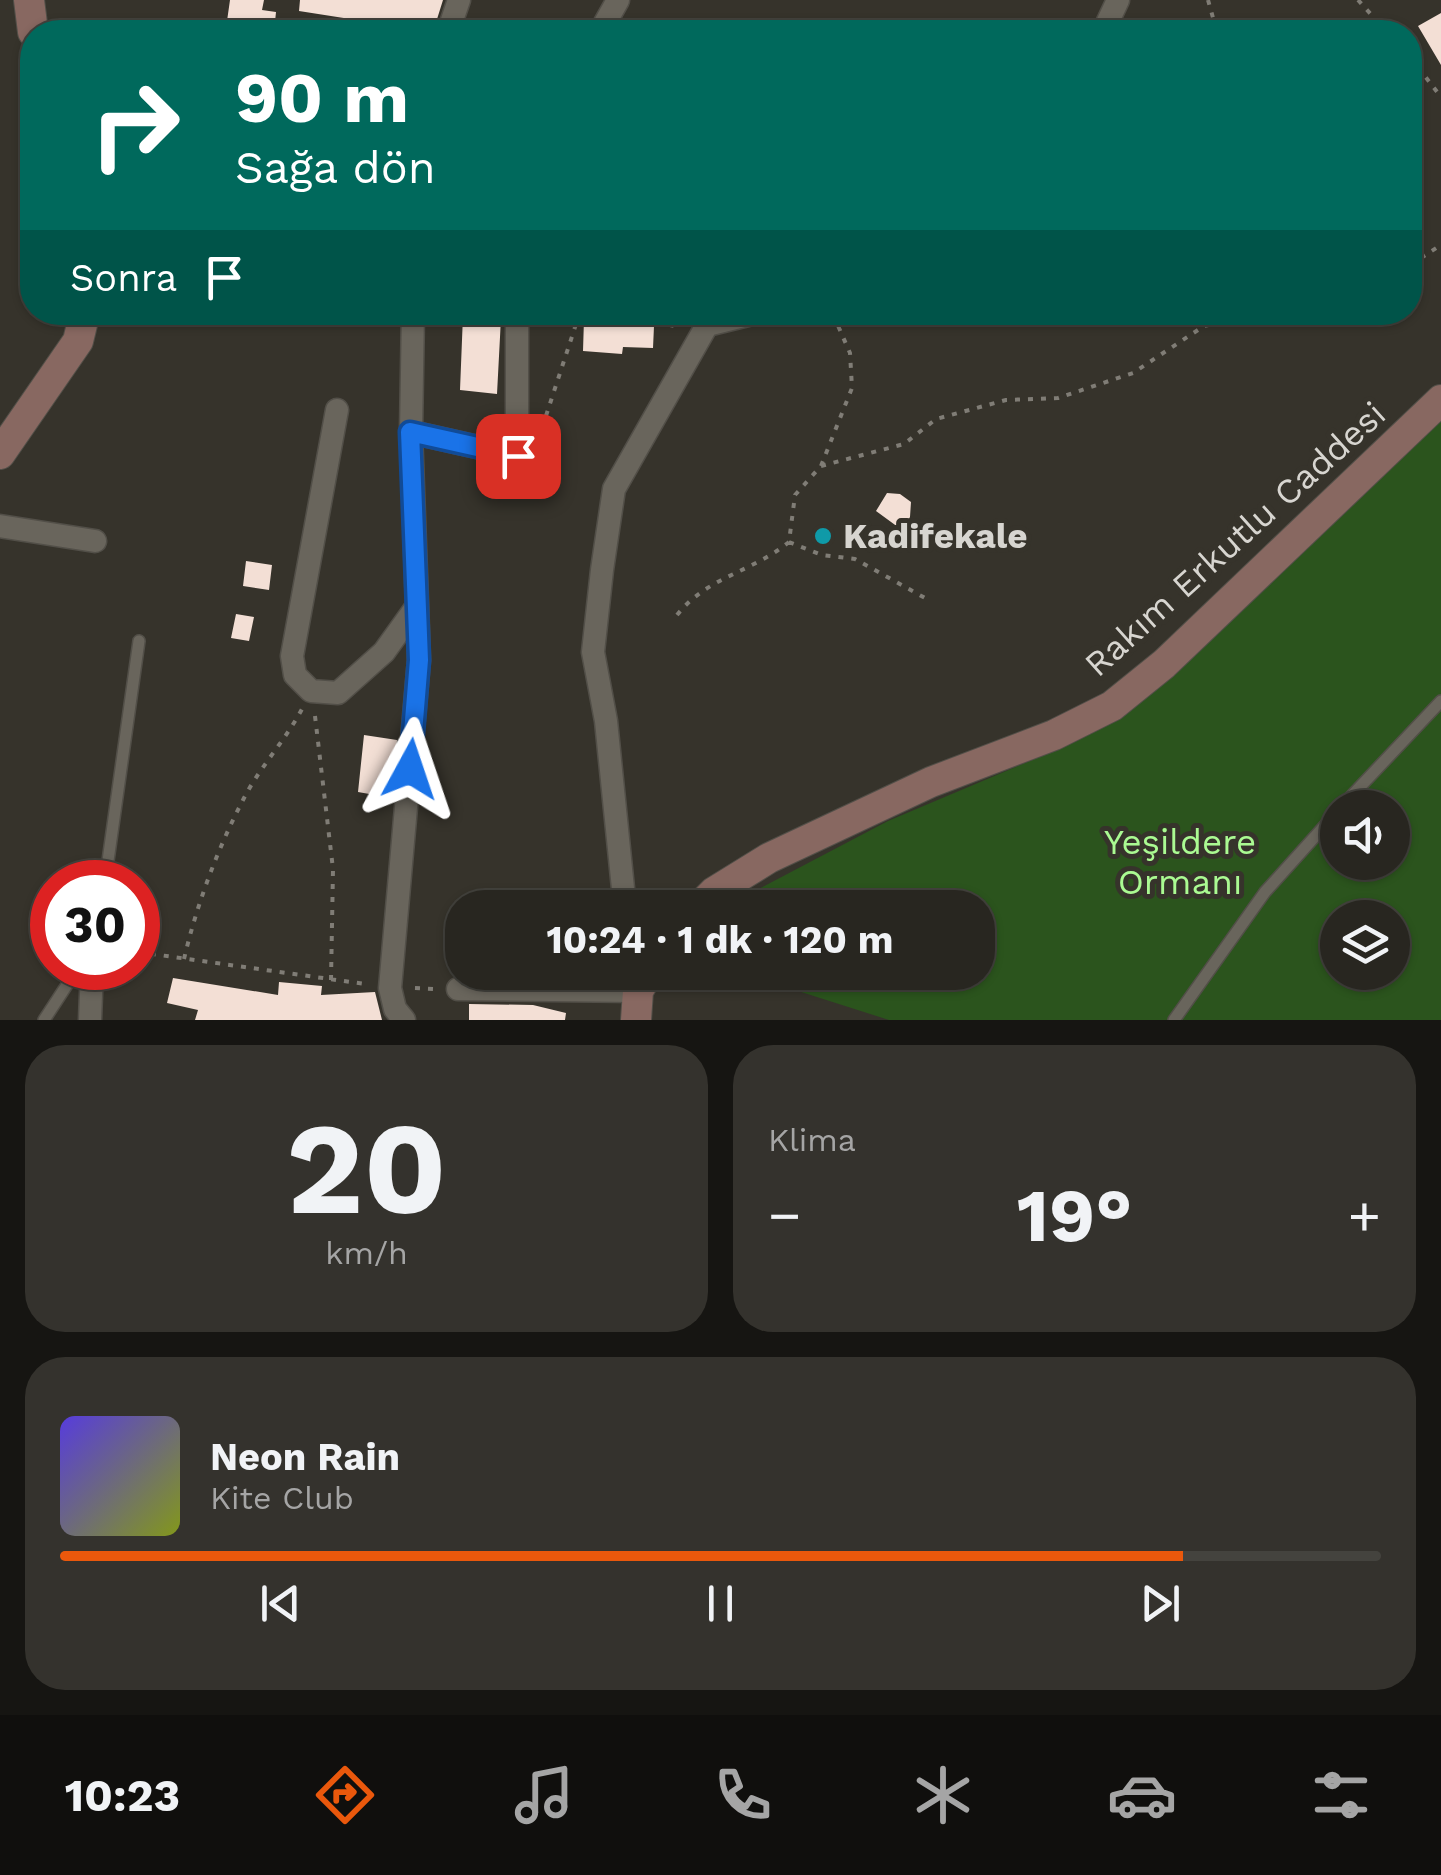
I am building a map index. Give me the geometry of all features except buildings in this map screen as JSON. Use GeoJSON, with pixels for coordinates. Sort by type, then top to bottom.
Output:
{"type":"FeatureCollection","features":[{"type":"Feature","properties":{"kind":"main road"},"geometry":{"type":"LineString","coordinates":[[0,454],[78,341],[82,325]]}},
{"type":"Feature","properties":{"kind":"main road","name":"Rakım Erkutlu Caddesi"},"geometry":{"type":"LineString","coordinates":[[717,890],[770,858],[932,782],[1054,735],[1112,706],[1164,664],[1441,400]]}},
{"type":"Feature","properties":{"kind":"street"},"geometry":{"type":"LineString","coordinates":[[404,1020],[395,1008],[390,988],[419,660],[410,432],[412,325]]}},
{"type":"Feature","properties":{"kind":"street"},"geometry":{"type":"LineString","coordinates":[[410,432],[518,456],[518,325]]}},
{"type":"Feature","properties":{"kind":"street"},"geometry":{"type":"LineString","coordinates":[[623,890],[606,721],[593,652],[604,554],[614,489],[703,325]]}},
{"type":"Feature","properties":{"kind":"street"},"geometry":{"type":"LineString","coordinates":[[337,410],[292,656],[295,675],[311,692],[338,693],[360,677],[418,606]]}},
{"type":"Feature","properties":{"kind":"street"},"geometry":{"type":"LineString","coordinates":[[0,526],[95,541]]}},
{"type":"Feature","properties":{"kind":"street"},"geometry":{"type":"LineString","coordinates":[[90,1020],[91,990]]}},
{"type":"Feature","properties":{"kind":"lane"},"geometry":{"type":"LineString","coordinates":[[107,860],[139,641]]}},
{"type":"Feature","properties":{"kind":"lane"},"geometry":{"type":"LineString","coordinates":[[1357,790],[1441,701]]}},
{"type":"Feature","properties":{"kind":"lane"},"geometry":{"type":"LineString","coordinates":[[1174,1020],[1264,892],[1320,830]]}},
{"type":"Feature","properties":{"kind":"lane"},"geometry":{"type":"LineString","coordinates":[[44,1020],[64,990]]}},
{"type":"Feature","properties":{"kind":"path"},"geometry":{"type":"LineString","coordinates":[[1358,0],[1376,20]]}},
{"type":"Feature","properties":{"kind":"path"},"geometry":{"type":"LineString","coordinates":[[1422,72],[1441,96]]}},
{"type":"Feature","properties":{"kind":"path"},"geometry":{"type":"LineString","coordinates":[[518,456],[526,458],[534,452],[576,325]]}},
{"type":"Feature","properties":{"kind":"path"},"geometry":{"type":"LineString","coordinates":[[672,325],[677,326]]}},
{"type":"Feature","properties":{"kind":"path"},"geometry":{"type":"LineString","coordinates":[[677,615],[695,592],[763,564],[789,542],[795,495],[821,466],[852,388],[850,353],[838,325]]}},
{"type":"Feature","properties":{"kind":"path"},"geometry":{"type":"LineString","coordinates":[[821,466],[904,444],[936,418],[1006,400],[1058,398],[1133,373],[1209,325]]}},
{"type":"Feature","properties":{"kind":"path"},"geometry":{"type":"LineString","coordinates":[[789,542],[822,556],[856,559],[925,598]]}},
{"type":"Feature","properties":{"kind":"path"},"geometry":{"type":"LineString","coordinates":[[184,958],[195,910],[244,796],[282,746],[311,692]]}},
{"type":"Feature","properties":{"kind":"path"},"geometry":{"type":"LineString","coordinates":[[311,692],[329,816],[332,980]]}},
{"type":"Feature","properties":{"kind":"path"},"geometry":{"type":"LineString","coordinates":[[160,955],[390,988],[445,989]]}},
{"type":"Feature","properties":{"kind":"green space","name":"Yeşildere Ormanı"},"geometry":{"type":"Polygon","coordinates":[[[1441,414],[1441,1020],[889,1020],[795,990],[995,990],[995,890],[757,890],[888,821],[1077,741],[1221,629],[1441,414]]]}},
{"type":"Feature","properties":{"kind":"place","name":"Kadifekale"},"geometry":{"type":"Point","coordinates":[823,536]}},
{"type":"Feature","properties":{"kind":"route"},"geometry":{"type":"LineString","coordinates":[[410,769],[419,660],[410,432],[518,456]]}}]}
